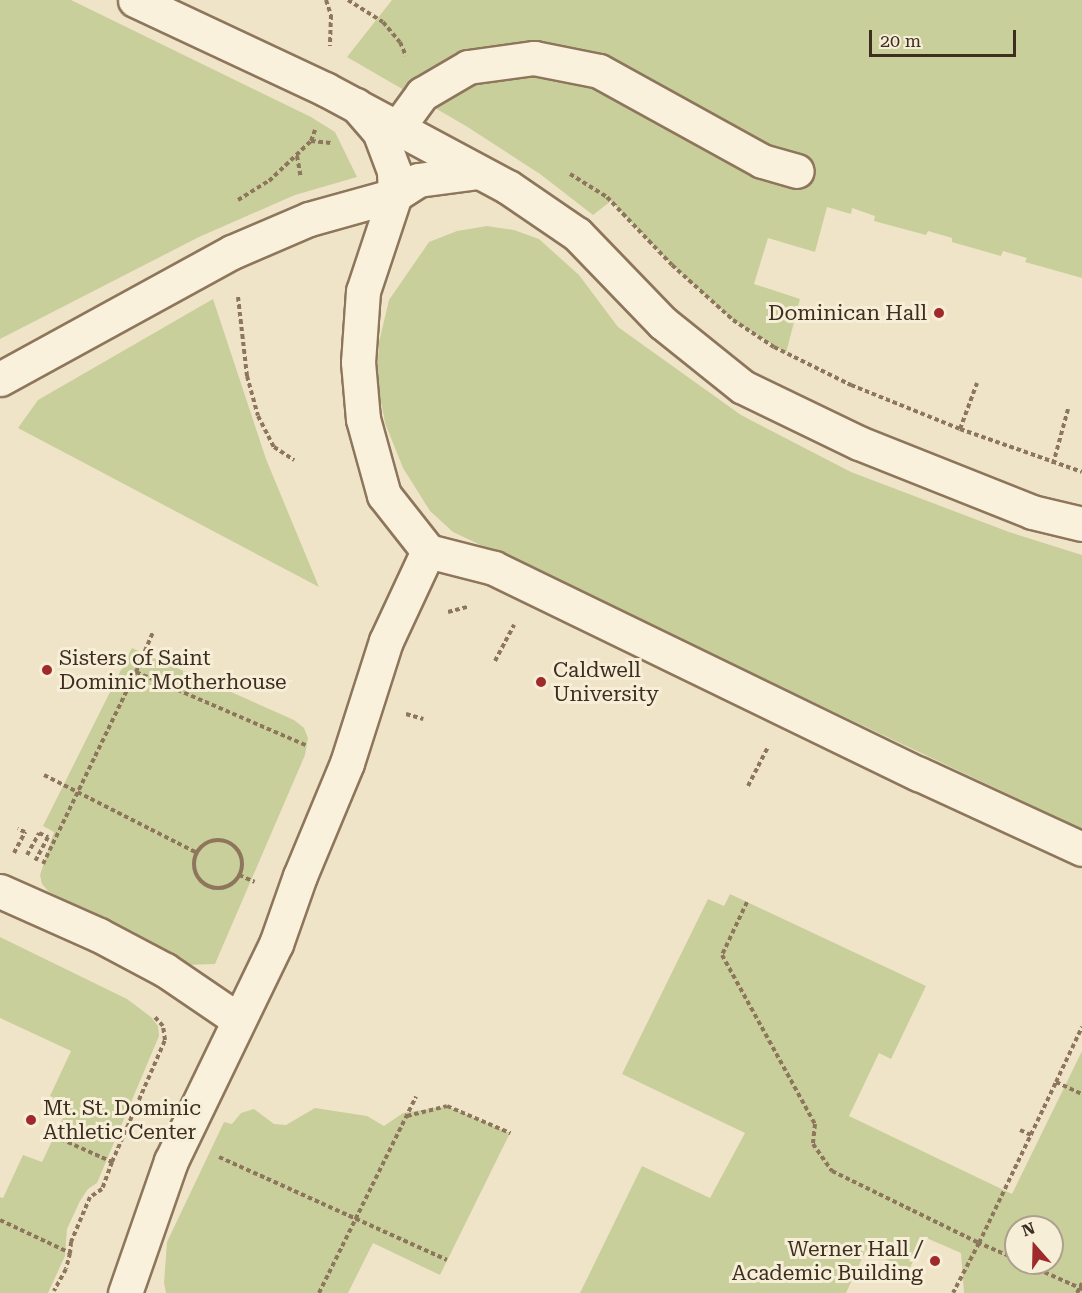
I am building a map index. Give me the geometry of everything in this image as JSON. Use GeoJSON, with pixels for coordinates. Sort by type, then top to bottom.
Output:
{"type":"FeatureCollection","features":[{"type":"Feature","properties":{"kind":"lane"},"geometry":{"type":"LineString","coordinates":[[135,0],[356,105],[508,187],[577,234],[663,324],[743,387],[859,443],[1032,512],[1082,524]]}},
{"type":"Feature","properties":{"kind":"lane"},"geometry":{"type":"LineString","coordinates":[[398,127],[422,94],[468,67],[534,58],[599,71],[762,161],[797,171]]}},
{"type":"Feature","properties":{"kind":"lane"},"geometry":{"type":"LineString","coordinates":[[356,105],[379,131],[394,171],[395,195],[363,291],[358,362],[363,419],[384,495],[428,551],[494,568],[919,774],[1082,849]]}},
{"type":"Feature","properties":{"kind":"lane"},"geometry":{"type":"LineString","coordinates":[[0,379],[232,252],[309,219],[395,195],[418,180],[478,172]]}},
{"type":"Feature","properties":{"kind":"lane"},"geometry":{"type":"LineString","coordinates":[[125,1293],[171,1161],[237,1019],[276,944],[300,876],[347,763],[386,641],[428,551]]}},
{"type":"Feature","properties":{"kind":"lane"},"geometry":{"type":"LineString","coordinates":[[0,891],[99,936],[165,970],[237,1019]]}},
{"type":"Feature","properties":{"kind":"path"},"geometry":{"type":"LineString","coordinates":[[326,0],[331,15],[330,55]]}},
{"type":"Feature","properties":{"kind":"path"},"geometry":{"type":"LineString","coordinates":[[348,0],[383,22],[400,42],[410,66]]}},
{"type":"Feature","properties":{"kind":"path"},"geometry":{"type":"LineString","coordinates":[[311,141],[342,145]]}},
{"type":"Feature","properties":{"kind":"path"},"geometry":{"type":"LineString","coordinates":[[567,172],[607,197],[672,266],[733,320],[774,347],[850,385],[1053,464],[1082,472]]}},
{"type":"Feature","properties":{"kind":"path"},"geometry":{"type":"LineString","coordinates":[[237,286],[247,376],[258,416],[274,447],[294,460]]}},
{"type":"Feature","properties":{"kind":"path"},"geometry":{"type":"LineString","coordinates":[[960,429],[977,383]]}},
{"type":"Feature","properties":{"kind":"path"},"geometry":{"type":"LineString","coordinates":[[1053,464],[1068,409]]}},
{"type":"Feature","properties":{"kind":"path"},"geometry":{"type":"LineString","coordinates":[[446,613],[477,604]]}},
{"type":"Feature","properties":{"kind":"path"},"geometry":{"type":"LineString","coordinates":[[495,661],[515,622],[506,617]]}},
{"type":"Feature","properties":{"kind":"path"},"geometry":{"type":"LineString","coordinates":[[39,872],[136,672],[153,632]]}},
{"type":"Feature","properties":{"kind":"path"},"geometry":{"type":"LineString","coordinates":[[136,672],[347,763]]}},
{"type":"Feature","properties":{"kind":"path"},"geometry":{"type":"LineString","coordinates":[[748,786],[770,744],[760,739]]}},
{"type":"Feature","properties":{"kind":"path"},"geometry":{"type":"LineString","coordinates":[[44,774],[197,853]]}},
{"type":"Feature","properties":{"kind":"path"},"geometry":{"type":"LineString","coordinates":[[18,829],[26,832],[12,856],[18,858]]}},
{"type":"Feature","properties":{"kind":"path"},"geometry":{"type":"LineString","coordinates":[[23,861],[39,833],[48,837],[32,868]]}},
{"type":"Feature","properties":{"kind":"path"},"geometry":{"type":"LineString","coordinates":[[225,841],[232,845],[241,859],[239,875],[229,885],[221,888],[207,886],[200,881],[194,868],[197,853],[209,843],[225,841]]}},
{"type":"Feature","properties":{"kind":"path"},"geometry":{"type":"LineString","coordinates":[[747,902],[722,955],[815,1124],[813,1144],[831,1171],[1004,1254]]}},
{"type":"Feature","properties":{"kind":"path"},"geometry":{"type":"LineString","coordinates":[[54,1291],[66,1269],[71,1242],[90,1197],[102,1189],[165,1040],[163,1026],[152,1013]]}},
{"type":"Feature","properties":{"kind":"path"},"geometry":{"type":"LineString","coordinates":[[953,1293],[1082,1027]]}},
{"type":"Feature","properties":{"kind":"path"},"geometry":{"type":"LineString","coordinates":[[1056,1082],[1082,1094]]}},
{"type":"Feature","properties":{"kind":"path"},"geometry":{"type":"LineString","coordinates":[[319,1293],[354,1218],[416,1097]]}},
{"type":"Feature","properties":{"kind":"path"},"geometry":{"type":"LineString","coordinates":[[407,1116],[447,1106],[510,1133]]}},
{"type":"Feature","properties":{"kind":"path"},"geometry":{"type":"LineString","coordinates":[[1020,1130],[1031,1135]]}},
{"type":"Feature","properties":{"kind":"path"},"geometry":{"type":"LineString","coordinates":[[54,1136],[112,1162]]}},
{"type":"Feature","properties":{"kind":"path"},"geometry":{"type":"LineString","coordinates":[[210,1153],[447,1260]]}},
{"type":"Feature","properties":{"kind":"path"},"geometry":{"type":"LineString","coordinates":[[0,1220],[70,1253]]}},
{"type":"Feature","properties":{"kind":"path"},"geometry":{"type":"LineString","coordinates":[[1048,1275],[1079,1290],[1082,1283]]}},
{"type":"Feature","properties":{"kind":"green space"},"geometry":{"type":"Polygon","coordinates":[[[0,0],[71,0],[311,117],[335,132],[357,177],[295,195],[199,237],[0,339],[0,0]]]}},
{"type":"Feature","properties":{"kind":"green space"},"geometry":{"type":"Polygon","coordinates":[[[392,0],[1082,0],[1082,278],[1025,262],[1027,258],[1003,251],[1001,256],[952,242],[952,238],[928,231],[926,235],[874,221],[875,216],[852,208],[851,214],[827,207],[815,252],[768,238],[754,284],[800,299],[786,353],[733,320],[672,265],[611,201],[593,215],[540,174],[466,126],[347,57],[392,0]]]}},
{"type":"Feature","properties":{"kind":"green space"},"geometry":{"type":"Polygon","coordinates":[[[487,226],[514,230],[539,239],[579,275],[618,327],[741,415],[851,472],[1009,532],[1082,555],[1082,829],[453,532],[430,511],[403,468],[385,423],[377,380],[379,342],[389,300],[429,242],[457,231],[487,226]]]}},
{"type":"Feature","properties":{"kind":"green space"},"geometry":{"type":"Polygon","coordinates":[[[213,299],[266,459],[319,587],[18,428],[38,400],[213,299]]]}},
{"type":"Feature","properties":{"kind":"green space"},"geometry":{"type":"Polygon","coordinates":[[[132,648],[294,720],[304,728],[308,738],[305,755],[215,964],[186,965],[48,891],[42,884],[40,875],[54,832],[43,826],[132,648]]]}},
{"type":"Feature","properties":{"kind":"green space"},"geometry":{"type":"Polygon","coordinates":[[[730,894],[926,986],[891,1059],[879,1053],[849,1116],[1012,1194],[1082,1051],[1082,1293],[964,1293],[961,1253],[924,1237],[909,1270],[866,1250],[846,1293],[580,1293],[642,1166],[710,1198],[745,1133],[622,1074],[708,899],[724,906],[730,894]]]}},
{"type":"Feature","properties":{"kind":"green space"},"geometry":{"type":"Polygon","coordinates":[[[0,937],[127,999],[151,1017],[158,1026],[159,1036],[97,1183],[88,1189],[80,1201],[67,1229],[65,1256],[48,1293],[0,1293],[0,1197],[3,1198],[23,1155],[42,1162],[69,1105],[50,1096],[71,1051],[0,1018],[0,937]]]}},
{"type":"Feature","properties":{"kind":"green space"},"geometry":{"type":"Polygon","coordinates":[[[447,1106],[510,1133],[440,1275],[373,1243],[348,1293],[166,1293],[164,1283],[167,1242],[224,1122],[232,1124],[241,1113],[254,1109],[274,1124],[286,1125],[315,1108],[367,1116],[384,1126],[403,1113],[447,1106]]]}},
{"type":"Feature","properties":{"kind":"place","name":"Dominican Hall"},"geometry":{"type":"Point","coordinates":[939,313]}},
{"type":"Feature","properties":{"kind":"place","name":"Sisters of Saint Dominic Motherhouse"},"geometry":{"type":"Point","coordinates":[47,670]}},
{"type":"Feature","properties":{"kind":"place","name":"Caldwell University"},"geometry":{"type":"Point","coordinates":[541,682]}},
{"type":"Feature","properties":{"kind":"place","name":"Mt. St. Dominic Athletic Center"},"geometry":{"type":"Point","coordinates":[31,1120]}},
{"type":"Feature","properties":{"kind":"place","name":"Werner Hall / Academic Building"},"geometry":{"type":"Point","coordinates":[935,1261]}}]}
